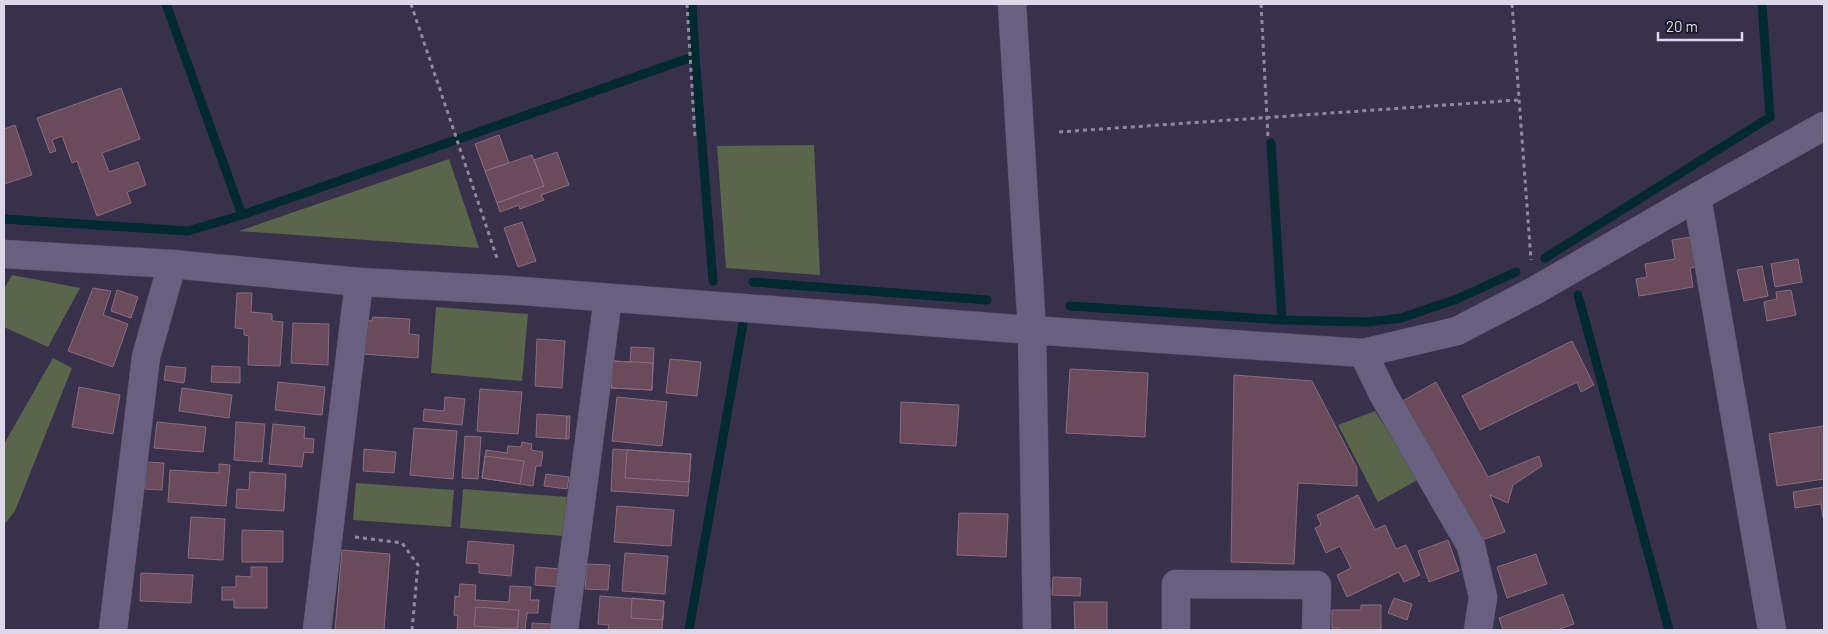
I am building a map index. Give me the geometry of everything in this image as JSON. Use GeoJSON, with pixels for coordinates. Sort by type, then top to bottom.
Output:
{"type":"FeatureCollection","features":[{"type":"Feature","properties":{"kind":"street"},"geometry":{"type":"LineString","coordinates":[[1012,4],[1032,330],[1037,630]]}},
{"type":"Feature","properties":{"kind":"street"},"geometry":{"type":"LineString","coordinates":[[4,254],[172,264],[359,282],[508,290],[1363,353],[1457,331],[1534,291],[1697,196],[1824,126]]}},
{"type":"Feature","properties":{"kind":"street"},"geometry":{"type":"LineString","coordinates":[[1697,196],[1772,630]]}},
{"type":"Feature","properties":{"kind":"street"},"geometry":{"type":"LineString","coordinates":[[114,630],[146,357],[172,264]]}},
{"type":"Feature","properties":{"kind":"street"},"geometry":{"type":"LineString","coordinates":[[316,630],[359,282]]}},
{"type":"Feature","properties":{"kind":"street"},"geometry":{"type":"LineString","coordinates":[[564,630],[608,298]]}},
{"type":"Feature","properties":{"kind":"street"},"geometry":{"type":"LineString","coordinates":[[1363,353],[1383,394],[1471,546],[1483,597],[1478,630]]}},
{"type":"Feature","properties":{"kind":"street"},"geometry":{"type":"LineString","coordinates":[[1176,630],[1176,584],[1317,584],[1316,630]]}},
{"type":"Feature","properties":{"kind":"path"},"geometry":{"type":"LineString","coordinates":[[411,4],[508,290]]}},
{"type":"Feature","properties":{"kind":"path"},"geometry":{"type":"LineString","coordinates":[[688,4],[695,138]]}},
{"type":"Feature","properties":{"kind":"path"},"geometry":{"type":"LineString","coordinates":[[1261,4],[1268,137]]}},
{"type":"Feature","properties":{"kind":"path"},"geometry":{"type":"LineString","coordinates":[[1512,4],[1534,291]]}},
{"type":"Feature","properties":{"kind":"path"},"geometry":{"type":"LineString","coordinates":[[1059,132],[1518,100]]}},
{"type":"Feature","properties":{"kind":"path"},"geometry":{"type":"LineString","coordinates":[[328,534],[402,543],[418,565],[412,630]]}},
{"type":"Feature","properties":{"kind":"green space"},"geometry":{"type":"Polygon","coordinates":[[[814,145],[820,275],[726,268],[717,146],[814,145]]]}},
{"type":"Feature","properties":{"kind":"green space"},"geometry":{"type":"Polygon","coordinates":[[[449,159],[479,248],[239,231],[449,159]]]}},
{"type":"Feature","properties":{"kind":"green space"},"geometry":{"type":"Polygon","coordinates":[[[12,275],[80,288],[48,347],[4,327],[4,289],[12,275]]]}},
{"type":"Feature","properties":{"kind":"green space"},"geometry":{"type":"Polygon","coordinates":[[[436,307],[528,314],[522,381],[431,373],[436,307]]]}},
{"type":"Feature","properties":{"kind":"green space"},"geometry":{"type":"Polygon","coordinates":[[[53,358],[72,368],[15,511],[4,525],[4,444],[53,358]]]}},
{"type":"Feature","properties":{"kind":"green space"},"geometry":{"type":"Polygon","coordinates":[[[1375,411],[1419,479],[1378,502],[1338,425],[1375,411]]]}},
{"type":"Feature","properties":{"kind":"green space"},"geometry":{"type":"Polygon","coordinates":[[[356,483],[454,490],[451,527],[353,520],[356,483]]]}},
{"type":"Feature","properties":{"kind":"green space"},"geometry":{"type":"Polygon","coordinates":[[[463,489],[567,497],[564,536],[460,528],[463,489]]]}},
{"type":"Feature","properties":{"kind":"building"},"geometry":{"type":"Polygon","coordinates":[[[121,88],[140,139],[102,153],[109,172],[138,162],[146,185],[127,192],[131,203],[97,216],[77,161],[72,163],[62,136],[52,140],[56,151],[50,153],[37,118],[121,88]]]}},
{"type":"Feature","properties":{"kind":"building"},"geometry":{"type":"Polygon","coordinates":[[[15,125],[32,175],[4,184],[4,129],[15,125]]]}},
{"type":"Feature","properties":{"kind":"building"},"geometry":{"type":"Polygon","coordinates":[[[499,135],[509,163],[485,171],[475,144],[499,135]]]}},
{"type":"Feature","properties":{"kind":"building"},"geometry":{"type":"Polygon","coordinates":[[[557,152],[569,185],[541,195],[544,200],[520,209],[519,205],[500,212],[497,203],[544,186],[534,160],[557,152]]]}},
{"type":"Feature","properties":{"kind":"building"},"geometry":{"type":"Polygon","coordinates":[[[532,155],[544,186],[497,203],[485,171],[532,155]]]}},
{"type":"Feature","properties":{"kind":"building"},"geometry":{"type":"Polygon","coordinates":[[[522,222],[536,261],[518,267],[504,228],[522,222]]]}},
{"type":"Feature","properties":{"kind":"building"},"geometry":{"type":"Polygon","coordinates":[[[1691,237],[1696,267],[1690,268],[1693,287],[1639,296],[1636,279],[1647,277],[1645,264],[1675,259],[1672,240],[1691,237]]]}},
{"type":"Feature","properties":{"kind":"building"},"geometry":{"type":"Polygon","coordinates":[[[1798,259],[1802,282],[1775,287],[1771,264],[1798,259]]]}},
{"type":"Feature","properties":{"kind":"building"},"geometry":{"type":"Polygon","coordinates":[[[1762,266],[1768,296],[1744,301],[1737,270],[1762,266]]]}},
{"type":"Feature","properties":{"kind":"building"},"geometry":{"type":"Polygon","coordinates":[[[93,288],[111,291],[103,315],[128,324],[113,367],[68,351],[93,288]]]}},
{"type":"Feature","properties":{"kind":"building"},"geometry":{"type":"Polygon","coordinates":[[[117,290],[138,297],[131,318],[111,311],[117,290]]]}},
{"type":"Feature","properties":{"kind":"building"},"geometry":{"type":"Polygon","coordinates":[[[1791,290],[1796,315],[1767,321],[1764,302],[1777,299],[1776,292],[1791,290]]]}},
{"type":"Feature","properties":{"kind":"building"},"geometry":{"type":"Polygon","coordinates":[[[237,293],[252,293],[251,312],[272,314],[272,321],[283,322],[280,366],[248,365],[249,336],[244,335],[244,329],[235,328],[237,293]]]}},
{"type":"Feature","properties":{"kind":"building"},"geometry":{"type":"Polygon","coordinates":[[[373,317],[410,319],[409,334],[419,335],[418,358],[363,354],[365,320],[372,321],[373,317]]]}},
{"type":"Feature","properties":{"kind":"building"},"geometry":{"type":"Polygon","coordinates":[[[293,323],[329,324],[328,365],[291,363],[293,323]]]}},
{"type":"Feature","properties":{"kind":"building"},"geometry":{"type":"Polygon","coordinates":[[[537,339],[565,341],[562,388],[535,386],[537,339]]]}},
{"type":"Feature","properties":{"kind":"building"},"geometry":{"type":"Polygon","coordinates":[[[1572,341],[1594,385],[1581,392],[1577,382],[1480,430],[1462,396],[1572,341]]]}},
{"type":"Feature","properties":{"kind":"building"},"geometry":{"type":"Polygon","coordinates":[[[631,347],[654,348],[652,390],[611,388],[613,361],[630,362],[631,347]]]}},
{"type":"Feature","properties":{"kind":"building"},"geometry":{"type":"Polygon","coordinates":[[[670,359],[701,362],[697,396],[666,393],[670,359]]]}},
{"type":"Feature","properties":{"kind":"building"},"geometry":{"type":"Polygon","coordinates":[[[613,361],[653,363],[652,390],[611,388],[613,361]]]}},
{"type":"Feature","properties":{"kind":"building"},"geometry":{"type":"Polygon","coordinates":[[[166,366],[186,368],[184,383],[164,380],[166,366]]]}},
{"type":"Feature","properties":{"kind":"building"},"geometry":{"type":"Polygon","coordinates":[[[212,366],[240,367],[240,383],[211,382],[212,366]]]}},
{"type":"Feature","properties":{"kind":"building"},"geometry":{"type":"Polygon","coordinates":[[[1070,369],[1148,373],[1145,437],[1066,433],[1070,369]]]}},
{"type":"Feature","properties":{"kind":"building"},"geometry":{"type":"Polygon","coordinates":[[[1234,375],[1312,381],[1357,468],[1357,486],[1298,483],[1294,564],[1231,562],[1234,375]]]}},
{"type":"Feature","properties":{"kind":"building"},"geometry":{"type":"Polygon","coordinates":[[[278,382],[325,387],[322,415],[275,410],[278,382]]]}},
{"type":"Feature","properties":{"kind":"building"},"geometry":{"type":"Polygon","coordinates":[[[1436,382],[1488,477],[1539,456],[1542,466],[1513,485],[1508,503],[1490,495],[1505,532],[1476,542],[1399,403],[1436,382]]]}},
{"type":"Feature","properties":{"kind":"building"},"geometry":{"type":"Polygon","coordinates":[[[79,387],[120,395],[113,434],[72,427],[79,387]]]}},
{"type":"Feature","properties":{"kind":"building"},"geometry":{"type":"Polygon","coordinates":[[[182,388],[232,395],[229,418],[179,411],[182,388]]]}},
{"type":"Feature","properties":{"kind":"building"},"geometry":{"type":"Polygon","coordinates":[[[480,389],[522,392],[518,434],[477,431],[480,389]]]}},
{"type":"Feature","properties":{"kind":"building"},"geometry":{"type":"Polygon","coordinates":[[[445,397],[465,399],[462,425],[423,421],[424,409],[444,411],[445,397]]]}},
{"type":"Feature","properties":{"kind":"building"},"geometry":{"type":"Polygon","coordinates":[[[617,397],[667,402],[662,446],[612,441],[617,397]]]}},
{"type":"Feature","properties":{"kind":"building"},"geometry":{"type":"Polygon","coordinates":[[[901,402],[959,405],[956,446],[900,443],[901,402]]]}},
{"type":"Feature","properties":{"kind":"building"},"geometry":{"type":"Polygon","coordinates":[[[537,414],[567,416],[566,439],[536,437],[537,414]]]}},
{"type":"Feature","properties":{"kind":"building"},"geometry":{"type":"Polygon","coordinates":[[[567,416],[570,416],[569,439],[566,439],[567,416]]]}},
{"type":"Feature","properties":{"kind":"building"},"geometry":{"type":"Polygon","coordinates":[[[157,422],[206,427],[203,452],[154,448],[157,422]]]}},
{"type":"Feature","properties":{"kind":"building"},"geometry":{"type":"Polygon","coordinates":[[[236,422],[265,424],[262,462],[234,460],[236,422]]]}},
{"type":"Feature","properties":{"kind":"building"},"geometry":{"type":"Polygon","coordinates":[[[273,424],[305,427],[304,438],[314,439],[313,453],[304,452],[302,467],[269,464],[273,424]]]}},
{"type":"Feature","properties":{"kind":"building"},"geometry":{"type":"Polygon","coordinates":[[[1824,426],[1824,479],[1777,486],[1769,434],[1824,426]]]}},
{"type":"Feature","properties":{"kind":"building"},"geometry":{"type":"Polygon","coordinates":[[[414,428],[457,431],[453,479],[410,475],[414,428]]]}},
{"type":"Feature","properties":{"kind":"building"},"geometry":{"type":"Polygon","coordinates":[[[465,436],[481,437],[478,479],[462,478],[465,436]]]}},
{"type":"Feature","properties":{"kind":"building"},"geometry":{"type":"Polygon","coordinates":[[[522,442],[532,444],[531,450],[543,452],[541,466],[536,466],[533,486],[482,478],[486,450],[507,453],[508,446],[521,447],[522,442]]]}},
{"type":"Feature","properties":{"kind":"building"},"geometry":{"type":"Polygon","coordinates":[[[364,449],[396,452],[394,473],[363,471],[364,449]]]}},
{"type":"Feature","properties":{"kind":"building"},"geometry":{"type":"Polygon","coordinates":[[[613,449],[691,454],[688,496],[611,491],[613,449]]]}},
{"type":"Feature","properties":{"kind":"building"},"geometry":{"type":"Polygon","coordinates":[[[627,450],[691,454],[689,482],[625,478],[627,450]]]}},
{"type":"Feature","properties":{"kind":"building"},"geometry":{"type":"Polygon","coordinates":[[[485,456],[524,461],[520,484],[482,478],[485,456]]]}},
{"type":"Feature","properties":{"kind":"building"},"geometry":{"type":"Polygon","coordinates":[[[146,462],[164,463],[162,490],[145,489],[146,462]]]}},
{"type":"Feature","properties":{"kind":"building"},"geometry":{"type":"Polygon","coordinates":[[[219,464],[230,465],[226,506],[168,502],[170,470],[219,473],[219,464]]]}},
{"type":"Feature","properties":{"kind":"building"},"geometry":{"type":"Polygon","coordinates":[[[250,472],[286,474],[284,511],[236,508],[237,489],[249,490],[250,472]]]}},
{"type":"Feature","properties":{"kind":"building"},"geometry":{"type":"Polygon","coordinates":[[[546,474],[569,477],[567,489],[544,486],[546,474]]]}},
{"type":"Feature","properties":{"kind":"building"},"geometry":{"type":"Polygon","coordinates":[[[1824,487],[1824,518],[1821,504],[1795,508],[1793,492],[1824,487]]]}},
{"type":"Feature","properties":{"kind":"building"},"geometry":{"type":"Polygon","coordinates":[[[1358,495],[1375,530],[1385,525],[1396,549],[1406,545],[1420,575],[1404,582],[1399,572],[1347,597],[1337,575],[1351,568],[1340,546],[1326,553],[1315,528],[1321,525],[1317,515],[1358,495]]]}},
{"type":"Feature","properties":{"kind":"building"},"geometry":{"type":"Polygon","coordinates":[[[617,506],[674,510],[671,546],[614,542],[617,506]]]}},
{"type":"Feature","properties":{"kind":"building"},"geometry":{"type":"Polygon","coordinates":[[[959,513],[1008,514],[1006,557],[957,555],[959,513]]]}},
{"type":"Feature","properties":{"kind":"building"},"geometry":{"type":"Polygon","coordinates":[[[191,517],[225,519],[223,560],[188,558],[191,517]]]}},
{"type":"Feature","properties":{"kind":"building"},"geometry":{"type":"Polygon","coordinates":[[[242,530],[283,531],[283,562],[242,562],[242,530]]]}},
{"type":"Feature","properties":{"kind":"building"},"geometry":{"type":"Polygon","coordinates":[[[1448,540],[1459,571],[1429,582],[1418,551],[1448,540]]]}},
{"type":"Feature","properties":{"kind":"building"},"geometry":{"type":"Polygon","coordinates":[[[468,541],[514,545],[511,576],[479,573],[479,564],[466,563],[468,541]]]}},
{"type":"Feature","properties":{"kind":"building"},"geometry":{"type":"Polygon","coordinates":[[[342,550],[390,554],[384,630],[335,630],[342,550]]]}},
{"type":"Feature","properties":{"kind":"building"},"geometry":{"type":"Polygon","coordinates":[[[625,553],[668,556],[665,594],[622,591],[625,553]]]}},
{"type":"Feature","properties":{"kind":"building"},"geometry":{"type":"Polygon","coordinates":[[[1536,554],[1547,584],[1507,598],[1497,567],[1536,554]]]}},
{"type":"Feature","properties":{"kind":"building"},"geometry":{"type":"Polygon","coordinates":[[[587,564],[610,565],[608,590],[585,589],[587,564]]]}},
{"type":"Feature","properties":{"kind":"building"},"geometry":{"type":"Polygon","coordinates":[[[251,567],[267,567],[267,608],[234,608],[234,600],[222,600],[222,587],[236,587],[236,576],[251,577],[251,567]]]}},
{"type":"Feature","properties":{"kind":"building"},"geometry":{"type":"Polygon","coordinates":[[[536,567],[561,569],[560,587],[535,585],[536,567]]]}},
{"type":"Feature","properties":{"kind":"building"},"geometry":{"type":"Polygon","coordinates":[[[141,573],[193,575],[191,603],[140,601],[141,573]]]}},
{"type":"Feature","properties":{"kind":"building"},"geometry":{"type":"Polygon","coordinates":[[[1053,577],[1081,578],[1080,596],[1052,595],[1053,577]]]}},
{"type":"Feature","properties":{"kind":"building"},"geometry":{"type":"Polygon","coordinates":[[[460,584],[476,585],[475,600],[509,602],[510,586],[531,587],[530,600],[539,600],[538,613],[527,613],[525,630],[457,630],[458,616],[454,615],[455,596],[459,597],[460,584]]]}},
{"type":"Feature","properties":{"kind":"building"},"geometry":{"type":"Polygon","coordinates":[[[1563,594],[1574,624],[1557,630],[1503,630],[1499,618],[1563,594]]]}},
{"type":"Feature","properties":{"kind":"building"},"geometry":{"type":"Polygon","coordinates":[[[600,596],[664,601],[662,630],[608,630],[609,625],[598,624],[600,596]]]}},
{"type":"Feature","properties":{"kind":"building"},"geometry":{"type":"Polygon","coordinates":[[[632,598],[664,601],[663,620],[631,618],[632,598]]]}},
{"type":"Feature","properties":{"kind":"building"},"geometry":{"type":"Polygon","coordinates":[[[1394,598],[1412,604],[1407,620],[1388,613],[1394,598]]]}},
{"type":"Feature","properties":{"kind":"building"},"geometry":{"type":"Polygon","coordinates":[[[1074,602],[1107,602],[1107,630],[1075,630],[1074,602]]]}},
{"type":"Feature","properties":{"kind":"building"},"geometry":{"type":"Polygon","coordinates":[[[1361,605],[1381,605],[1381,630],[1339,630],[1339,628],[1332,628],[1332,610],[1361,610],[1361,605]]]}},
{"type":"Feature","properties":{"kind":"building"},"geometry":{"type":"Polygon","coordinates":[[[476,607],[519,610],[517,629],[474,626],[476,607]]]}},
{"type":"Feature","properties":{"kind":"building"},"geometry":{"type":"Polygon","coordinates":[[[532,623],[551,624],[551,630],[532,630],[532,623]]]}},
{"type":"Feature","properties":{"kind":"waterway"},"geometry":{"type":"LineString","coordinates":[[166,4],[242,215]]}},
{"type":"Feature","properties":{"kind":"waterway"},"geometry":{"type":"LineString","coordinates":[[692,4],[695,56]]}},
{"type":"Feature","properties":{"kind":"waterway"},"geometry":{"type":"LineString","coordinates":[[1545,258],[1770,117],[1762,4]]}},
{"type":"Feature","properties":{"kind":"waterway"},"geometry":{"type":"LineString","coordinates":[[4,219],[188,231],[242,215],[695,56],[713,281]]}},
{"type":"Feature","properties":{"kind":"waterway"},"geometry":{"type":"LineString","coordinates":[[1271,143],[1282,320]]}},
{"type":"Feature","properties":{"kind":"waterway"},"geometry":{"type":"LineString","coordinates":[[1070,306],[1282,320],[1368,322],[1401,318],[1457,299],[1516,272]]}},
{"type":"Feature","properties":{"kind":"waterway"},"geometry":{"type":"LineString","coordinates":[[753,282],[987,300]]}},
{"type":"Feature","properties":{"kind":"waterway"},"geometry":{"type":"LineString","coordinates":[[1578,295],[1669,630]]}},
{"type":"Feature","properties":{"kind":"waterway"},"geometry":{"type":"LineString","coordinates":[[689,630],[743,324]]}}]}
